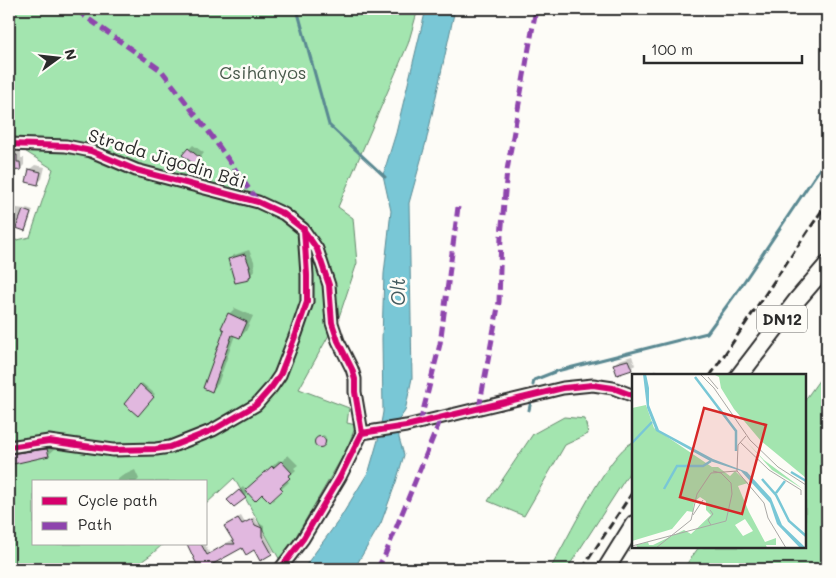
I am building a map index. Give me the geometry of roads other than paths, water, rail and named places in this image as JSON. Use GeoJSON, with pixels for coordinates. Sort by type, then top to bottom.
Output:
{"type":"FeatureCollection","features":[{"type":"Feature","properties":{"kind":"highway","name":"DN12"},"geometry":{"type":"LineString","coordinates":[[741,374],[792,307],[827,266]]}},
{"type":"Feature","properties":{"kind":"highway"},"geometry":{"type":"LineString","coordinates":[[606,569],[632,527]]}},
{"type":"Feature","properties":{"kind":"highway"},"geometry":{"type":"LineString","coordinates":[[617,569],[632,546]]}},
{"type":"Feature","properties":{"kind":"street","name":"Strada Jigodin Băi"},"geometry":{"type":"LineString","coordinates":[[9,144],[66,146],[92,151],[136,170],[258,202],[284,214],[304,228],[317,249],[329,285],[332,323],[355,379],[355,392],[362,433]]}},
{"type":"Feature","properties":{"kind":"street"},"geometry":{"type":"LineString","coordinates":[[9,447],[49,440],[112,450],[170,447],[213,430],[256,405],[280,375],[306,302],[307,274],[304,228]]}},
{"type":"Feature","properties":{"kind":"street"},"geometry":{"type":"LineString","coordinates":[[280,569],[303,540],[340,477],[362,433],[406,426],[544,392],[581,385],[605,386],[632,395]]}},
{"type":"Feature","properties":{"kind":"water","name":"Olt"},"geometry":{"type":"Polygon","coordinates":[[[426,9],[455,9],[426,142],[409,203],[412,378],[405,411],[398,421],[399,438],[404,455],[381,523],[354,569],[303,569],[339,520],[369,471],[378,440],[383,412],[382,339],[384,274],[391,211],[383,175],[396,133],[426,9]]]}},
{"type":"Feature","properties":{"kind":"waterway"},"geometry":{"type":"LineString","coordinates":[[297,9],[329,125],[385,177]]}},
{"type":"Feature","properties":{"kind":"waterway"},"geometry":{"type":"LineString","coordinates":[[533,385],[534,380],[557,371],[707,333],[739,289],[827,158]]}},
{"type":"Feature","properties":{"kind":"waterway"},"geometry":{"type":"LineString","coordinates":[[529,410],[531,401]]}},
{"type":"Feature","properties":{"kind":"railway"},"geometry":{"type":"LineString","coordinates":[[711,374],[827,203]]}},
{"type":"Feature","properties":{"kind":"railway"},"geometry":{"type":"LineString","coordinates":[[582,569],[632,493]]}},
{"type":"Feature","properties":{"kind":"park label","name":"Csihányos"},"geometry":{"type":"Point","coordinates":[263,73]}}]}
